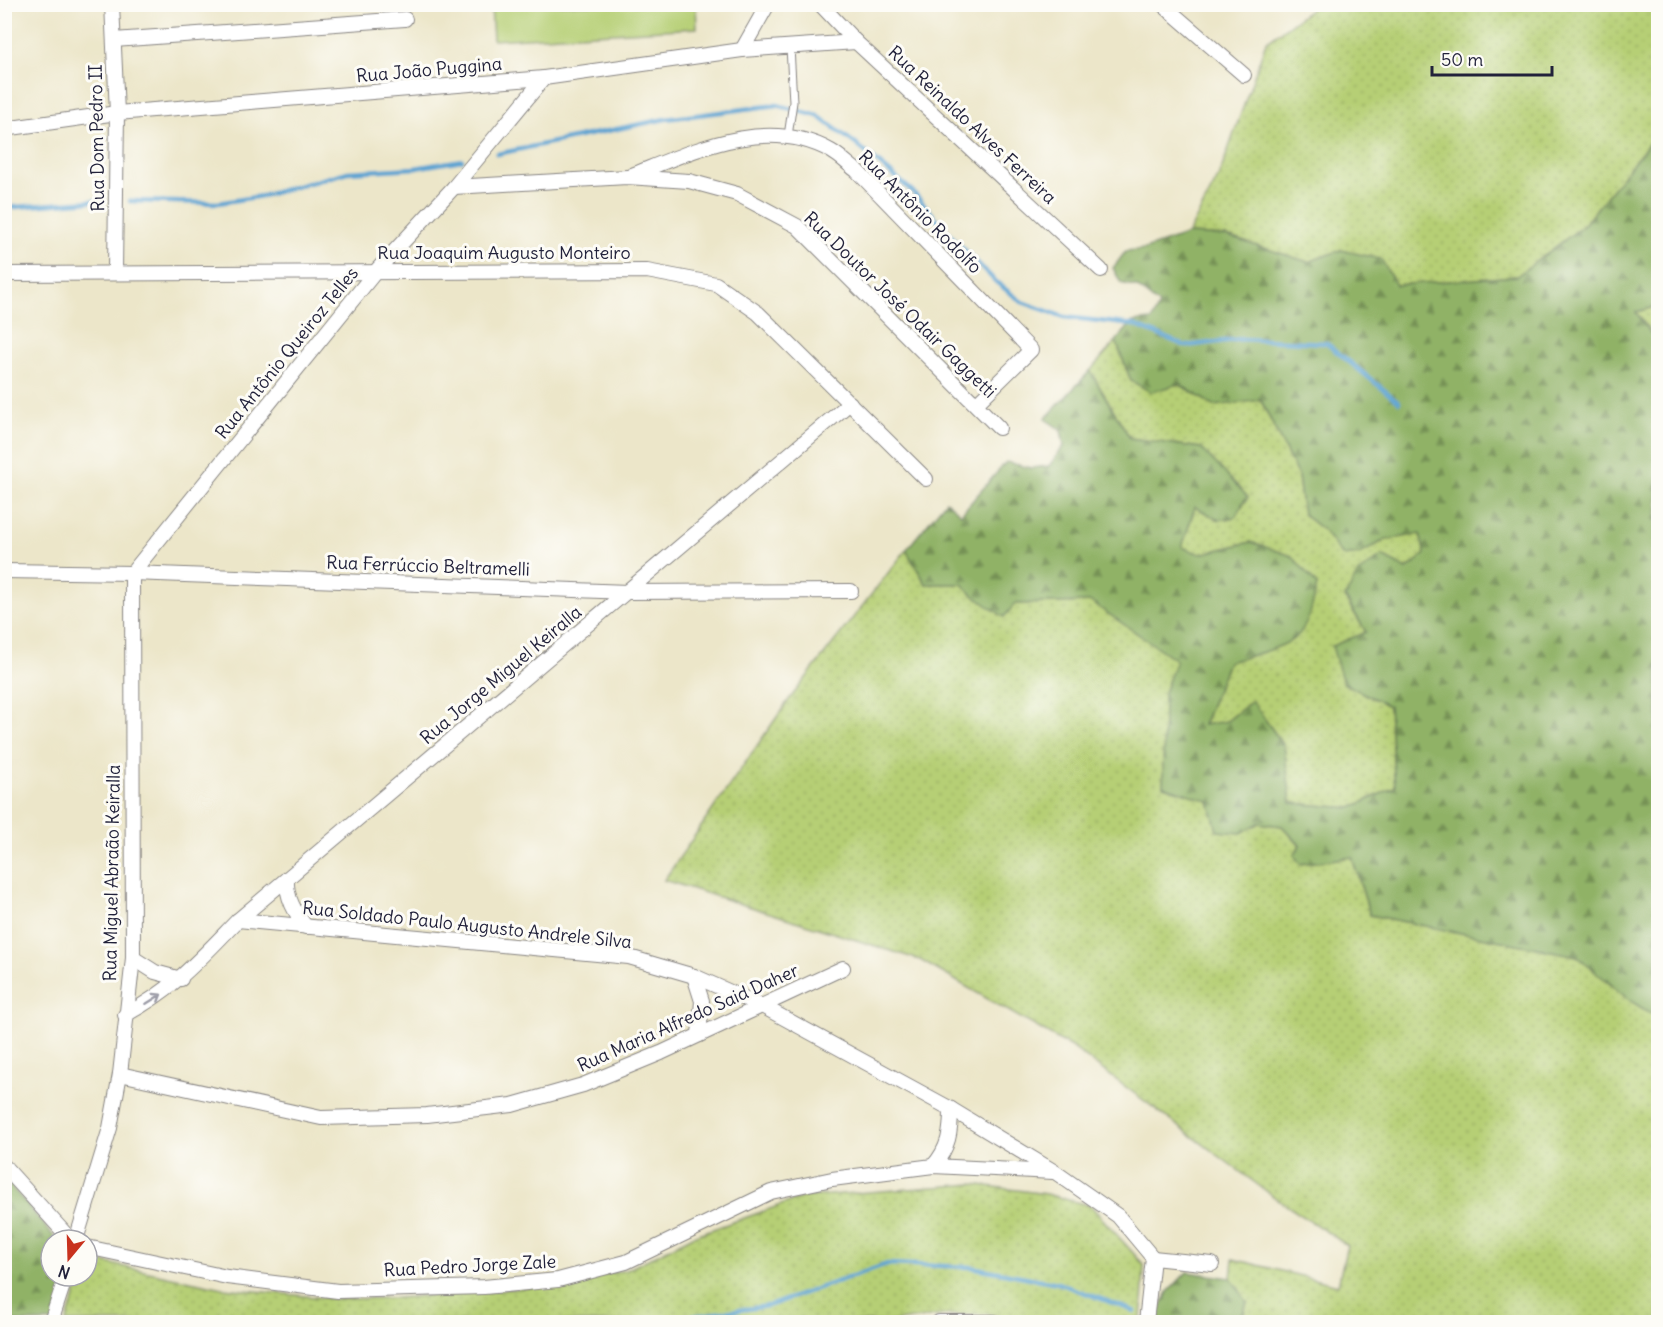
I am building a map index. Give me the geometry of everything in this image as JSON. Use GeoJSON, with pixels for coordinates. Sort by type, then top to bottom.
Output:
{"type":"FeatureCollection","features":[{"type":"Feature","properties":{"kind":"street","name":"Rua Dom Pedro II"},"geometry":{"type":"LineString","coordinates":[[112,4],[117,113],[115,272]]}},
{"type":"Feature","properties":{"kind":"street"},"geometry":{"type":"LineString","coordinates":[[742,50],[768,4]]}},
{"type":"Feature","properties":{"kind":"street","name":"Rua Reinaldo Alves Ferreira"},"geometry":{"type":"LineString","coordinates":[[820,4],[856,42],[1101,270]]}},
{"type":"Feature","properties":{"kind":"street"},"geometry":{"type":"LineString","coordinates":[[1162,4],[1244,75]]}},
{"type":"Feature","properties":{"kind":"street"},"geometry":{"type":"LineString","coordinates":[[114,40],[405,19]]}},
{"type":"Feature","properties":{"kind":"street","name":"Rua João Puggina"},"geometry":{"type":"LineString","coordinates":[[4,129],[117,113],[544,78],[742,50],[856,42]]}},
{"type":"Feature","properties":{"kind":"street","name":"Rua Antônio Queiroz Telles"},"geometry":{"type":"LineString","coordinates":[[132,573],[376,271],[454,187],[544,78]]}},
{"type":"Feature","properties":{"kind":"street","name":"Rua Antônio Rodolfo"},"geometry":{"type":"LineString","coordinates":[[627,177],[707,145],[762,136],[788,136],[831,152],[857,171],[1031,350],[976,404]]}},
{"type":"Feature","properties":{"kind":"street","name":"Rua Doutor José Odair Gaggetti"},"geometry":{"type":"LineString","coordinates":[[454,187],[627,177],[689,181],[737,194],[797,226],[999,428]]}},
{"type":"Feature","properties":{"kind":"street","name":"Rua Joaquim Augusto Monteiro"},"geometry":{"type":"LineString","coordinates":[[4,274],[376,271],[647,272],[716,284],[758,313],[926,479]]}},
{"type":"Feature","properties":{"kind":"street","name":"Rua Jorge Miguel Keiralla"},"geometry":{"type":"LineString","coordinates":[[125,1016],[157,998],[181,979],[238,920],[850,403]]}},
{"type":"Feature","properties":{"kind":"street","name":"Rua Ferrúccio Beltramelli"},"geometry":{"type":"LineString","coordinates":[[4,571],[132,573],[628,592],[851,591]]}},
{"type":"Feature","properties":{"kind":"street","name":"Rua Miguel Abraão Keiralla"},"geometry":{"type":"LineString","coordinates":[[80,1228],[110,1128],[120,1074],[133,958],[132,573]]}},
{"type":"Feature","properties":{"kind":"street"},"geometry":{"type":"LineString","coordinates":[[286,879],[286,891],[294,910],[306,927]]}},
{"type":"Feature","properties":{"kind":"street","name":"Rua Soldado Paulo Augusto Andrele Silva"},"geometry":{"type":"LineString","coordinates":[[238,920],[629,957],[694,976],[762,1006],[951,1109],[1055,1172],[1118,1216],[1154,1258]]}},
{"type":"Feature","properties":{"kind":"street"},"geometry":{"type":"LineString","coordinates":[[133,958],[155,972],[181,979]]}},
{"type":"Feature","properties":{"kind":"street","name":"Rua Maria Alfredo Said Daher"},"geometry":{"type":"LineString","coordinates":[[120,1074],[321,1118],[427,1115],[512,1105],[584,1085],[843,968]]}},
{"type":"Feature","properties":{"kind":"street"},"geometry":{"type":"LineString","coordinates":[[694,976],[702,1001],[699,1035]]}},
{"type":"Feature","properties":{"kind":"street"},"geometry":{"type":"LineString","coordinates":[[933,1166],[945,1152],[951,1132],[951,1109]]}},
{"type":"Feature","properties":{"kind":"street"},"geometry":{"type":"LineString","coordinates":[[4,1166],[60,1228]]}},
{"type":"Feature","properties":{"kind":"street","name":"Rua Pedro Jorge Zale"},"geometry":{"type":"LineString","coordinates":[[99,1250],[227,1277],[338,1291],[484,1287],[558,1281],[626,1262],[771,1192],[832,1179],[933,1166],[1055,1172]]}},
{"type":"Feature","properties":{"kind":"street"},"geometry":{"type":"LineString","coordinates":[[1146,1323],[1154,1258],[1212,1264]]}},
{"type":"Feature","properties":{"kind":"street"},"geometry":{"type":"LineString","coordinates":[[51,1323],[62,1288]]}},
{"type":"Feature","properties":{"kind":"street"},"geometry":{"type":"LineString","coordinates":[[939,1323],[994,1323]]}},
{"type":"Feature","properties":{"kind":"lane"},"geometry":{"type":"LineString","coordinates":[[788,136],[793,102],[790,47]]}},
{"type":"Feature","properties":{"kind":"green space"},"geometry":{"type":"Polygon","coordinates":[[[491,5],[696,5],[697,28],[493,40],[491,5]]]}},
{"type":"Feature","properties":{"kind":"green space"},"geometry":{"type":"Polygon","coordinates":[[[1317,5],[1658,5],[1658,132],[1583,226],[1517,276],[1395,285],[1341,250],[1308,262],[1226,236],[1188,234],[1219,176],[1266,42],[1317,5]]]}},
{"type":"Feature","properties":{"kind":"green space"},"geometry":{"type":"Polygon","coordinates":[[[1658,132],[1658,306],[1636,312],[1658,344],[1656,536],[1658,538],[1658,1018],[1629,1000],[1577,956],[1370,915],[1352,857],[1300,864],[1294,855],[1300,845],[1282,826],[1259,823],[1241,833],[1217,831],[1209,801],[1163,786],[1164,693],[1176,660],[1091,602],[1015,604],[1004,617],[974,596],[962,584],[926,584],[906,550],[946,501],[961,514],[1006,462],[1031,468],[1049,466],[1064,446],[1061,430],[1045,419],[1090,371],[1130,438],[1201,448],[1248,497],[1235,517],[1219,520],[1195,507],[1182,547],[1200,554],[1251,542],[1292,556],[1317,585],[1311,611],[1299,634],[1286,644],[1228,662],[1203,725],[1227,721],[1252,701],[1284,746],[1291,803],[1351,808],[1395,787],[1389,706],[1343,683],[1332,646],[1366,632],[1345,597],[1358,573],[1382,556],[1407,569],[1425,554],[1420,534],[1385,540],[1360,554],[1343,556],[1323,530],[1303,514],[1298,476],[1261,400],[1214,406],[1179,384],[1151,392],[1131,381],[1116,341],[1133,322],[1152,320],[1159,305],[1137,287],[1121,283],[1113,268],[1126,251],[1145,249],[1188,234],[1226,236],[1308,262],[1341,250],[1381,259],[1396,285],[1517,276],[1583,226],[1658,132]]]}},
{"type":"Feature","properties":{"kind":"green space"},"geometry":{"type":"Polygon","coordinates":[[[1658,306],[1658,344],[1636,312],[1658,306]]]}},
{"type":"Feature","properties":{"kind":"green space"},"geometry":{"type":"Polygon","coordinates":[[[1116,341],[1131,381],[1179,384],[1214,406],[1260,399],[1298,476],[1303,514],[1323,530],[1343,556],[1360,554],[1385,540],[1420,534],[1425,554],[1407,570],[1345,598],[1366,632],[1343,683],[1389,706],[1395,787],[1351,808],[1291,803],[1284,746],[1252,701],[1227,721],[1203,726],[1228,662],[1261,653],[1251,542],[1200,554],[1182,547],[1195,506],[1218,520],[1201,448],[1130,438],[1090,371],[1116,341]]]}},
{"type":"Feature","properties":{"kind":"green space"},"geometry":{"type":"Polygon","coordinates":[[[906,550],[926,584],[962,584],[974,596],[1015,604],[1091,602],[1177,660],[1164,693],[1209,801],[1241,833],[1259,823],[1282,826],[1300,846],[1300,864],[1352,857],[1370,915],[1578,956],[1629,1000],[1658,1018],[1658,1322],[1316,1322],[1297,1320],[1293,1322],[1241,1322],[1247,1302],[1231,1278],[1233,1259],[1338,1285],[1347,1245],[1281,1202],[1073,1048],[920,960],[664,880],[788,701],[906,550]]]}},
{"type":"Feature","properties":{"kind":"green space"},"geometry":{"type":"Polygon","coordinates":[[[4,1178],[47,1228],[39,1228],[39,1288],[70,1288],[58,1322],[5,1322],[4,1178]]]}},
{"type":"Feature","properties":{"kind":"green space"},"geometry":{"type":"Polygon","coordinates":[[[973,1184],[1046,1194],[1091,1206],[1144,1265],[1141,1322],[1025,1322],[989,1314],[945,1315],[891,1322],[66,1322],[78,1288],[99,1288],[99,1262],[223,1288],[336,1299],[397,1298],[526,1288],[627,1270],[693,1236],[804,1197],[973,1184]]]}},
{"type":"Feature","properties":{"kind":"green space"},"geometry":{"type":"Polygon","coordinates":[[[1187,1272],[1231,1278],[1247,1302],[1241,1322],[1158,1322],[1156,1319],[1168,1292],[1187,1272]]]}},
{"type":"Feature","properties":{"kind":"waterway"},"geometry":{"type":"LineString","coordinates":[[497,154],[665,119],[777,105],[818,116],[912,191],[996,282],[1022,302],[1064,317],[1134,325],[1186,346],[1242,339],[1326,343],[1399,402]]}},
{"type":"Feature","properties":{"kind":"waterway"},"geometry":{"type":"LineString","coordinates":[[130,201],[218,203],[262,196],[348,172],[415,168],[462,160]]}},
{"type":"Feature","properties":{"kind":"waterway"},"geometry":{"type":"LineString","coordinates":[[4,208],[104,200]]}},
{"type":"Feature","properties":{"kind":"waterway"},"geometry":{"type":"LineString","coordinates":[[652,1322],[768,1306],[887,1264],[971,1267],[1058,1283],[1134,1311]]}}]}
